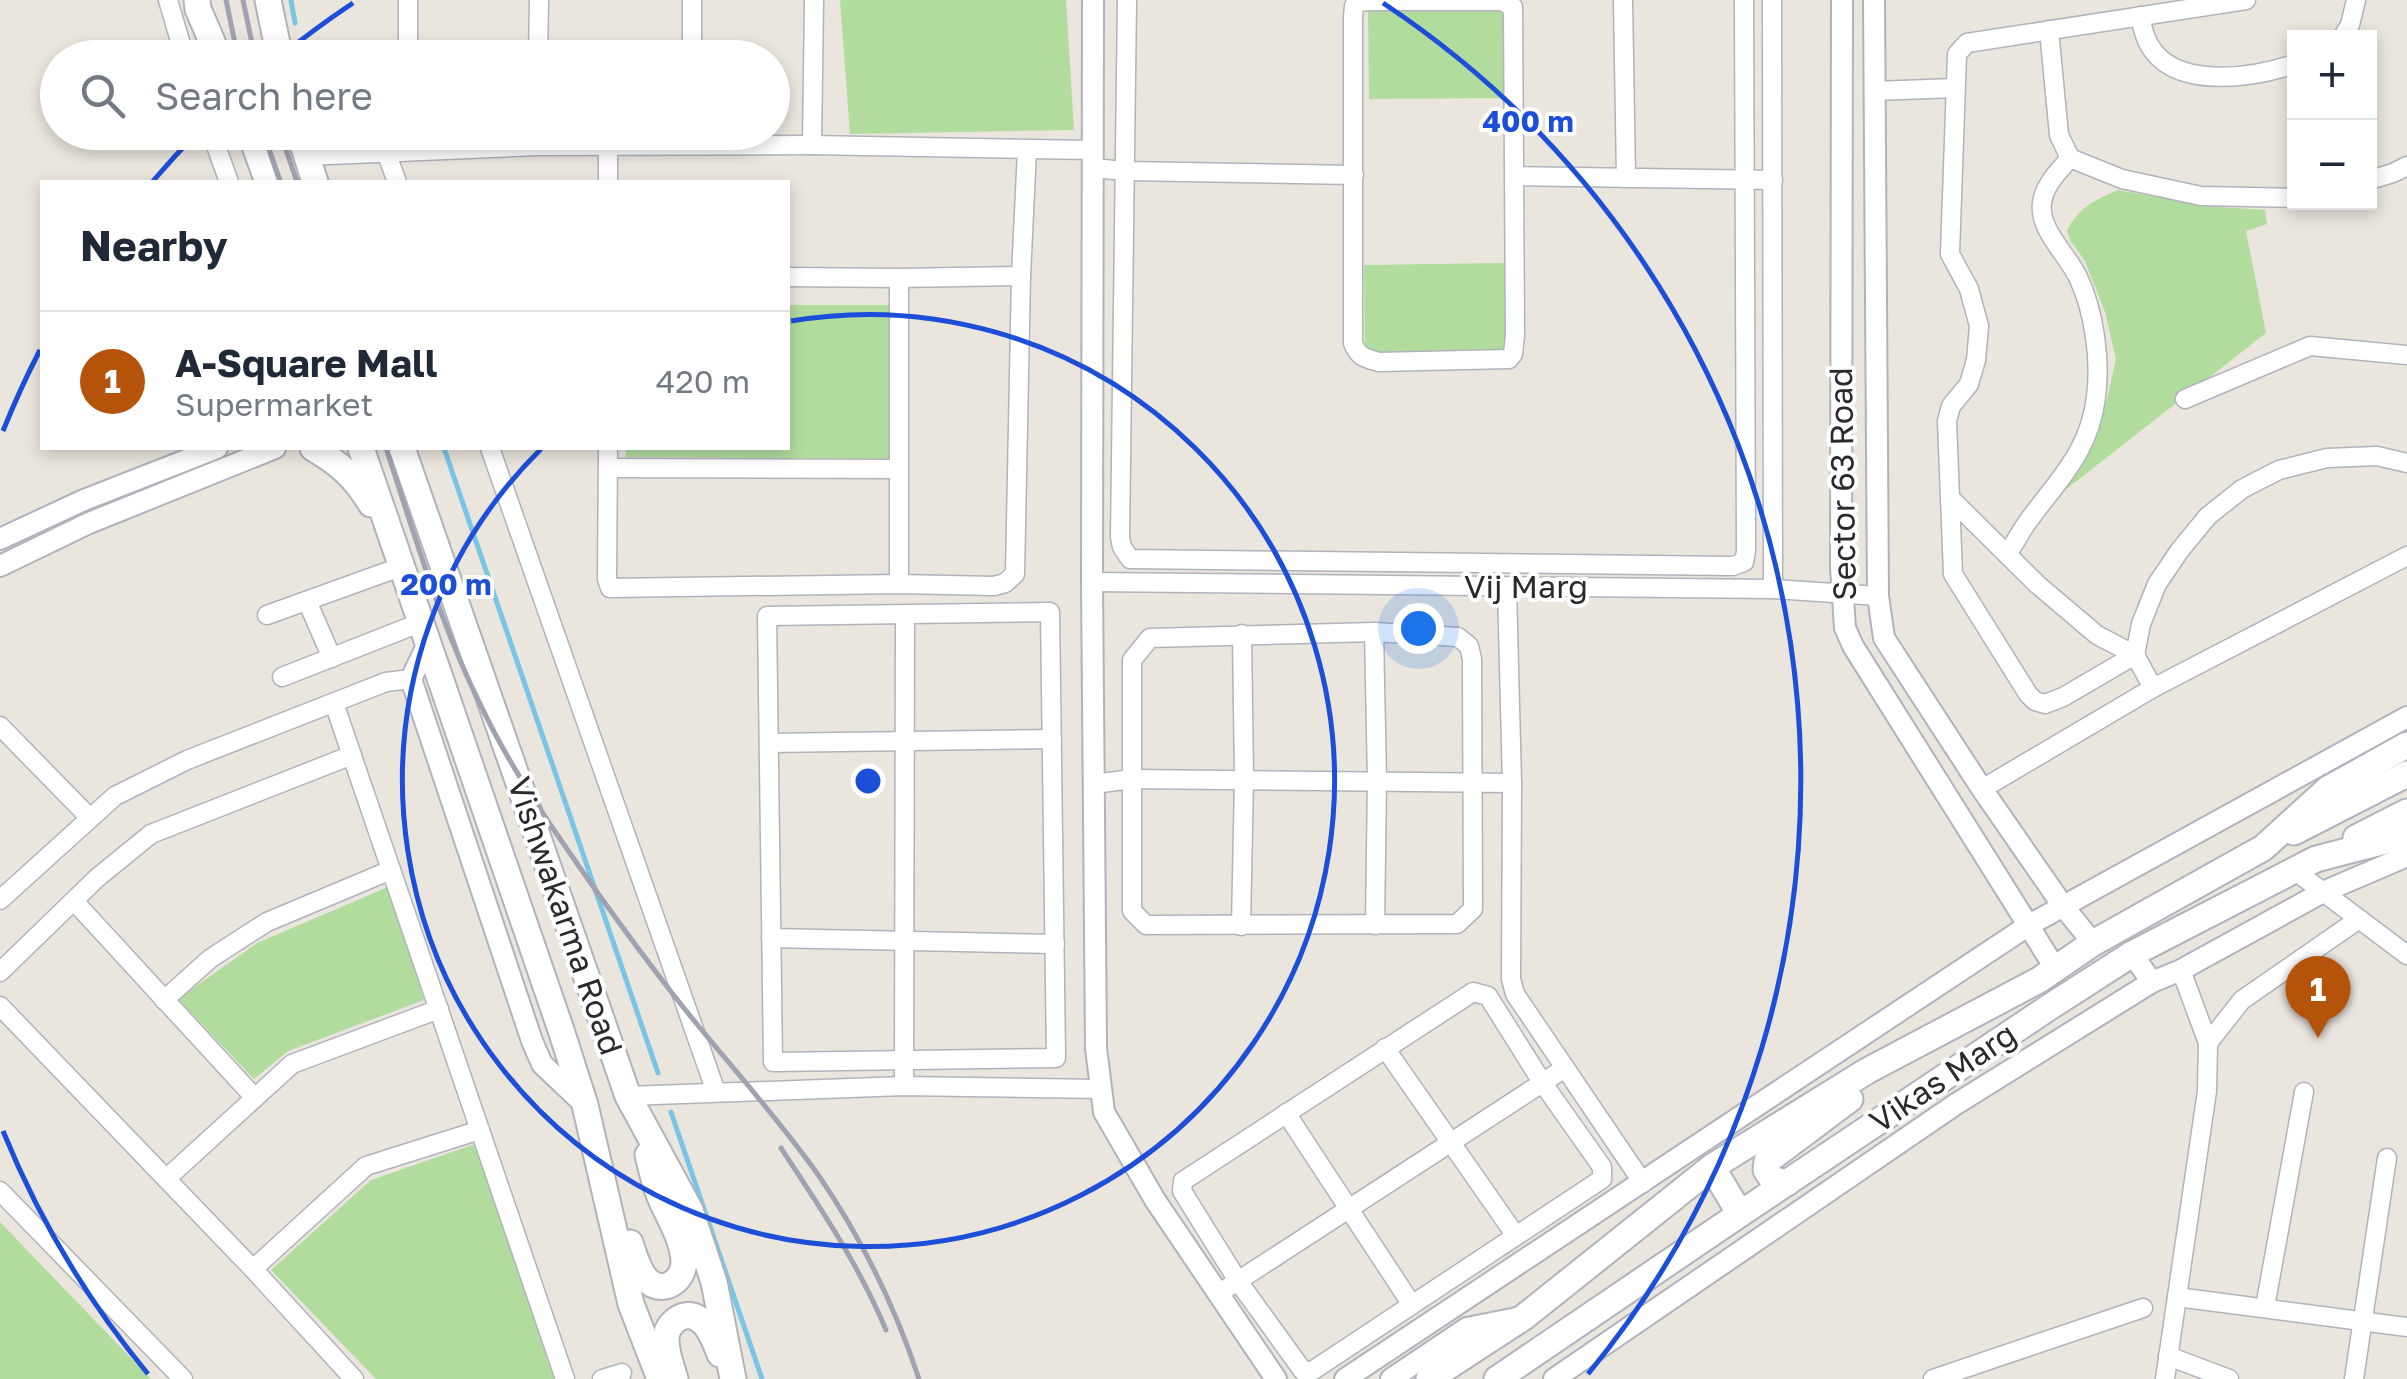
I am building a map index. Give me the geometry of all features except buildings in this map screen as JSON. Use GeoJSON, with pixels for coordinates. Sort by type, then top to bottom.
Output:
{"type":"FeatureCollection","features":[{"type":"Feature","properties":{"kind":"main road"},"geometry":{"type":"LineString","coordinates":[[252,0],[260,36],[264,40]]}},
{"type":"Feature","properties":{"kind":"main road"},"geometry":{"type":"LineString","coordinates":[[268,0],[276,40]]}},
{"type":"Feature","properties":{"kind":"main road"},"geometry":{"type":"LineString","coordinates":[[201,5],[213,40]]}},
{"type":"Feature","properties":{"kind":"main road"},"geometry":{"type":"LineString","coordinates":[[256,150],[267,180]]}},
{"type":"Feature","properties":{"kind":"main road"},"geometry":{"type":"LineString","coordinates":[[305,150],[313,180]]}},
{"type":"Feature","properties":{"kind":"main road"},"geometry":{"type":"LineString","coordinates":[[316,450],[358,482],[399,554]]}},
{"type":"Feature","properties":{"kind":"main road","name":"Vishwakarma Road"},"geometry":{"type":"LineString","coordinates":[[361,450],[585,1105],[632,1304],[660,1379]]}},
{"type":"Feature","properties":{"kind":"main road","name":"Vishwakarma Road"},"geometry":{"type":"LineString","coordinates":[[403,450],[633,1106],[690,1210],[714,1282],[733,1378]]}},
{"type":"Feature","properties":{"kind":"main road","name":"Vikas Marg"},"geometry":{"type":"LineString","coordinates":[[1429,1379],[1524,1316],[1712,1167],[1867,1071],[2039,980],[2092,943],[2263,848],[2328,788],[2407,745]]}},
{"type":"Feature","properties":{"kind":"main road"},"geometry":{"type":"LineString","coordinates":[[2263,848],[2407,774]]}},
{"type":"Feature","properties":{"kind":"main road"},"geometry":{"type":"LineString","coordinates":[[2305,864],[2407,812]]}},
{"type":"Feature","properties":{"kind":"main road","name":"Vikas Marg"},"geometry":{"type":"LineString","coordinates":[[1504,1377],[1740,1214],[2132,954],[2305,864],[2407,833]]}},
{"type":"Feature","properties":{"kind":"main road"},"geometry":{"type":"LineString","coordinates":[[1787,1183],[1772,1179],[1766,1170],[1767,1161],[1858,1094],[1867,1071]]}},
{"type":"Feature","properties":{"kind":"main road"},"geometry":{"type":"LineString","coordinates":[[603,1188],[625,1227],[642,1276],[662,1288],[676,1282],[683,1271],[680,1242],[658,1192],[633,1106]]}},
{"type":"Feature","properties":{"kind":"main road"},"geometry":{"type":"LineString","coordinates":[[1712,1167],[1740,1214]]}},
{"type":"Feature","properties":{"kind":"main road"},"geometry":{"type":"LineString","coordinates":[[675,1379],[667,1333],[682,1316],[694,1316],[704,1323],[733,1378]]}},
{"type":"Feature","properties":{"kind":"street"},"geometry":{"type":"LineString","coordinates":[[168,0],[180,40]]}},
{"type":"Feature","properties":{"kind":"street"},"geometry":{"type":"LineString","coordinates":[[408,0],[408,40]]}},
{"type":"Feature","properties":{"kind":"street"},"geometry":{"type":"LineString","coordinates":[[538,40],[539,0]]}},
{"type":"Feature","properties":{"kind":"street"},"geometry":{"type":"LineString","coordinates":[[692,0],[692,40]]}},
{"type":"Feature","properties":{"kind":"street"},"geometry":{"type":"LineString","coordinates":[[812,145],[814,0]]}},
{"type":"Feature","properties":{"kind":"street"},"geometry":{"type":"LineString","coordinates":[[1092,0],[1096,1048],[1104,1112],[1155,1200],[1276,1379]]}},
{"type":"Feature","properties":{"kind":"street"},"geometry":{"type":"LineString","coordinates":[[1127,0],[1120,537],[1130,559],[1733,566],[1744,562],[1744,0]]}},
{"type":"Feature","properties":{"kind":"street"},"geometry":{"type":"LineString","coordinates":[[1370,0],[1506,1],[1514,13],[1513,354],[1501,360],[1379,362],[1362,358],[1352,342],[1354,6],[1370,0]]}},
{"type":"Feature","properties":{"kind":"street"},"geometry":{"type":"LineString","coordinates":[[1623,0],[1626,178]]}},
{"type":"Feature","properties":{"kind":"street"},"geometry":{"type":"LineString","coordinates":[[1772,0],[1773,589]]}},
{"type":"Feature","properties":{"kind":"street","name":"Sector 63 Road"},"geometry":{"type":"LineString","coordinates":[[1842,0],[1845,628],[2055,968]]}},
{"type":"Feature","properties":{"kind":"street","name":"Sector 63 Road"},"geometry":{"type":"LineString","coordinates":[[1874,0],[1878,596],[1884,638],[1982,789],[2092,943]]}},
{"type":"Feature","properties":{"kind":"street"},"geometry":{"type":"LineString","coordinates":[[2135,655],[2062,697],[2046,704],[2034,701],[1953,574],[1946,420],[1951,406],[1968,384],[1976,360],[1979,326],[1969,289],[1950,254],[1956,54],[1967,43],[2246,0]]}},
{"type":"Feature","properties":{"kind":"street"},"geometry":{"type":"LineString","coordinates":[[2347,30],[2356,0]]}},
{"type":"Feature","properties":{"kind":"street"},"geometry":{"type":"LineString","coordinates":[[2140,16],[2145,38],[2156,54],[2171,66],[2188,72],[2212,77],[2247,76],[2287,66]]}},
{"type":"Feature","properties":{"kind":"street"},"geometry":{"type":"LineString","coordinates":[[2048,30],[2056,122],[2070,158],[2122,180],[2201,196],[2287,198]]}},
{"type":"Feature","properties":{"kind":"street"},"geometry":{"type":"LineString","coordinates":[[1875,91],[1956,88]]}},
{"type":"Feature","properties":{"kind":"street"},"geometry":{"type":"LineString","coordinates":[[790,144],[1027,150],[1092,159],[1125,171],[1354,175]]}},
{"type":"Feature","properties":{"kind":"street"},"geometry":{"type":"LineString","coordinates":[[217,150],[228,180]]}},
{"type":"Feature","properties":{"kind":"street"},"geometry":{"type":"LineString","coordinates":[[365,150],[435,150]]}},
{"type":"Feature","properties":{"kind":"street"},"geometry":{"type":"LineString","coordinates":[[608,150],[608,180]]}},
{"type":"Feature","properties":{"kind":"street"},"geometry":{"type":"LineString","coordinates":[[608,450],[610,588],[1005,583],[1015,574],[1027,150]]}},
{"type":"Feature","properties":{"kind":"street"},"geometry":{"type":"LineString","coordinates":[[386,152],[395,180]]}},
{"type":"Feature","properties":{"kind":"street"},"geometry":{"type":"LineString","coordinates":[[2007,554],[2078,453],[2096,399],[2090,314],[2078,278],[2042,214],[2046,190],[2070,158]]}},
{"type":"Feature","properties":{"kind":"street"},"geometry":{"type":"LineString","coordinates":[[2377,178],[2407,166]]}},
{"type":"Feature","properties":{"kind":"street"},"geometry":{"type":"LineString","coordinates":[[1516,176],[1772,180]]}},
{"type":"Feature","properties":{"kind":"street"},"geometry":{"type":"LineString","coordinates":[[790,277],[1021,276]]}},
{"type":"Feature","properties":{"kind":"street"},"geometry":{"type":"LineString","coordinates":[[899,278],[899,584]]}},
{"type":"Feature","properties":{"kind":"street"},"geometry":{"type":"LineString","coordinates":[[2185,399],[2310,346],[2407,355]]}},
{"type":"Feature","properties":{"kind":"street"},"geometry":{"type":"LineString","coordinates":[[0,539],[84,500],[212,450]]}},
{"type":"Feature","properties":{"kind":"street"},"geometry":{"type":"LineString","coordinates":[[0,566],[90,524],[270,450]]}},
{"type":"Feature","properties":{"kind":"street"},"geometry":{"type":"LineString","coordinates":[[491,450],[716,1092]]}},
{"type":"Feature","properties":{"kind":"street"},"geometry":{"type":"LineString","coordinates":[[2135,655],[2140,624],[2157,584],[2208,516],[2242,489],[2279,470],[2327,458],[2377,456],[2407,463]]}},
{"type":"Feature","properties":{"kind":"street"},"geometry":{"type":"LineString","coordinates":[[608,468],[898,468]]}},
{"type":"Feature","properties":{"kind":"street"},"geometry":{"type":"LineString","coordinates":[[1951,499],[2038,585],[2097,635],[2135,655],[2153,688]]}},
{"type":"Feature","properties":{"kind":"street"},"geometry":{"type":"LineString","coordinates":[[268,615],[307,601],[399,554]]}},
{"type":"Feature","properties":{"kind":"street"},"geometry":{"type":"LineString","coordinates":[[1982,789],[2153,688],[2407,556]]}},
{"type":"Feature","properties":{"kind":"street","name":"Vij Marg"},"geometry":{"type":"LineString","coordinates":[[1092,582],[1773,589],[1878,596]]}},
{"type":"Feature","properties":{"kind":"street"},"geometry":{"type":"LineString","coordinates":[[1507,587],[1511,979],[1515,994],[1643,1183]]}},
{"type":"Feature","properties":{"kind":"street"},"geometry":{"type":"LineString","coordinates":[[307,601],[332,658]]}},
{"type":"Feature","properties":{"kind":"street"},"geometry":{"type":"LineString","coordinates":[[1050,612],[1052,739],[1056,1058],[773,1062],[767,616],[1050,612]]}},
{"type":"Feature","properties":{"kind":"street"},"geometry":{"type":"LineString","coordinates":[[904,614],[904,1086]]}},
{"type":"Feature","properties":{"kind":"street"},"geometry":{"type":"LineString","coordinates":[[282,678],[332,658],[425,632]]}},
{"type":"Feature","properties":{"kind":"street"},"geometry":{"type":"LineString","coordinates":[[425,632],[411,679],[532,1041],[542,1064],[585,1105]]}},
{"type":"Feature","properties":{"kind":"street"},"geometry":{"type":"LineString","coordinates":[[1374,632],[1376,925]]}},
{"type":"Feature","properties":{"kind":"street"},"geometry":{"type":"LineString","coordinates":[[1374,632],[1458,636],[1469,646],[1472,909],[1457,924],[1146,925],[1132,911],[1132,660],[1150,638],[1374,632]]}},
{"type":"Feature","properties":{"kind":"street"},"geometry":{"type":"LineString","coordinates":[[1241,926],[1242,634]]}},
{"type":"Feature","properties":{"kind":"street"},"geometry":{"type":"LineString","coordinates":[[0,900],[115,796],[187,760],[386,682],[411,679]]}},
{"type":"Feature","properties":{"kind":"street"},"geometry":{"type":"LineString","coordinates":[[334,703],[565,1379]]}},
{"type":"Feature","properties":{"kind":"street"},"geometry":{"type":"LineString","coordinates":[[1345,1379],[2029,926],[2407,717]]}},
{"type":"Feature","properties":{"kind":"street"},"geometry":{"type":"LineString","coordinates":[[3,734],[90,818]]}},
{"type":"Feature","properties":{"kind":"street"},"geometry":{"type":"LineString","coordinates":[[769,743],[1052,739]]}},
{"type":"Feature","properties":{"kind":"street"},"geometry":{"type":"LineString","coordinates":[[0,972],[97,878],[151,834],[352,756]]}},
{"type":"Feature","properties":{"kind":"street"},"geometry":{"type":"LineString","coordinates":[[1094,784],[1132,779],[1512,783]]}},
{"type":"Feature","properties":{"kind":"street"},"geometry":{"type":"LineString","coordinates":[[1554,1379],[1956,1104],[2152,982],[2324,892],[2407,856]]}},
{"type":"Feature","properties":{"kind":"street"},"geometry":{"type":"LineString","coordinates":[[2305,864],[2324,892],[2407,955]]}},
{"type":"Feature","properties":{"kind":"street"},"geometry":{"type":"LineString","coordinates":[[164,1000],[211,958],[267,922],[391,870]]}},
{"type":"Feature","properties":{"kind":"street"},"geometry":{"type":"LineString","coordinates":[[74,901],[255,1098]]}},
{"type":"Feature","properties":{"kind":"street"},"geometry":{"type":"LineString","coordinates":[[2208,1043],[2242,1000],[2359,919]]}},
{"type":"Feature","properties":{"kind":"street"},"geometry":{"type":"LineString","coordinates":[[771,938],[1055,944]]}},
{"type":"Feature","properties":{"kind":"street"},"geometry":{"type":"LineString","coordinates":[[2132,954],[2152,982]]}},
{"type":"Feature","properties":{"kind":"street"},"geometry":{"type":"LineString","coordinates":[[2164,1379],[2207,1091],[2208,1043],[2181,970]]}},
{"type":"Feature","properties":{"kind":"street"},"geometry":{"type":"LineString","coordinates":[[1473,992],[1488,996],[1602,1167],[1602,1179],[1312,1371],[1303,1371],[1238,1281],[1182,1191],[1184,1181],[1385,1048],[1473,992]]}},
{"type":"Feature","properties":{"kind":"street"},"geometry":{"type":"LineString","coordinates":[[0,1006],[354,1379]]}},
{"type":"Feature","properties":{"kind":"street"},"geometry":{"type":"LineString","coordinates":[[166,1179],[292,1064],[439,1009]]}},
{"type":"Feature","properties":{"kind":"street"},"geometry":{"type":"LineString","coordinates":[[1385,1048],[1516,1236]]}},
{"type":"Feature","properties":{"kind":"street"},"geometry":{"type":"LineString","coordinates":[[1218,1294],[1565,1068]]}},
{"type":"Feature","properties":{"kind":"street"},"geometry":{"type":"LineString","coordinates":[[633,1106],[716,1092],[904,1086],[1101,1089]]}},
{"type":"Feature","properties":{"kind":"street"},"geometry":{"type":"LineString","coordinates":[[2265,1307],[2304,1092]]}},
{"type":"Feature","properties":{"kind":"street"},"geometry":{"type":"LineString","coordinates":[[1286,1113],[1412,1305]]}},
{"type":"Feature","properties":{"kind":"street"},"geometry":{"type":"LineString","coordinates":[[253,1269],[366,1166],[480,1130]]}},
{"type":"Feature","properties":{"kind":"street"},"geometry":{"type":"LineString","coordinates":[[2354,1379],[2387,1158]]}},
{"type":"Feature","properties":{"kind":"street"},"geometry":{"type":"LineString","coordinates":[[0,1191],[183,1379]]}},
{"type":"Feature","properties":{"kind":"street"},"geometry":{"type":"LineString","coordinates":[[2177,1297],[2407,1327]]}},
{"type":"Feature","properties":{"kind":"street"},"geometry":{"type":"LineString","coordinates":[[1933,1379],[2143,1308]]}},
{"type":"Feature","properties":{"kind":"street"},"geometry":{"type":"LineString","coordinates":[[1391,1379],[1467,1328],[1524,1316]]}},
{"type":"Feature","properties":{"kind":"street"},"geometry":{"type":"LineString","coordinates":[[2168,1356],[2229,1379]]}},
{"type":"Feature","properties":{"kind":"street"},"geometry":{"type":"LineString","coordinates":[[602,1379],[622,1374]]}},
{"type":"Feature","properties":{"kind":"green space"},"geometry":{"type":"Polygon","coordinates":[[[840,0],[1066,0],[1074,130],[850,134],[840,0]]]}},
{"type":"Feature","properties":{"kind":"green space"},"geometry":{"type":"Polygon","coordinates":[[[1509,7],[1510,98],[1369,99],[1368,9],[1509,7]]]}},
{"type":"Feature","properties":{"kind":"green space"},"geometry":{"type":"Polygon","coordinates":[[[2118,190],[2207,206],[2265,210],[2267,224],[2246,231],[2266,333],[2056,497],[2090,444],[2107,399],[2116,359],[2105,312],[2085,261],[2067,230],[2088,205],[2118,190]]]}},
{"type":"Feature","properties":{"kind":"green space"},"geometry":{"type":"Polygon","coordinates":[[[1505,263],[1506,353],[1365,355],[1364,265],[1505,263]]]}},
{"type":"Feature","properties":{"kind":"green space"},"geometry":{"type":"Polygon","coordinates":[[[790,305],[891,305],[889,459],[626,457],[626,450],[790,450],[790,305]]]}},
{"type":"Feature","properties":{"kind":"green space"},"geometry":{"type":"Polygon","coordinates":[[[388,887],[424,1000],[288,1051],[254,1079],[178,999],[257,943],[388,887]]]}},
{"type":"Feature","properties":{"kind":"green space"},"geometry":{"type":"Polygon","coordinates":[[[475,1144],[554,1379],[376,1379],[271,1270],[371,1180],[475,1144]]]}},
{"type":"Feature","properties":{"kind":"green space"},"geometry":{"type":"Polygon","coordinates":[[[0,1222],[151,1379],[0,1379],[0,1222]]]}},
{"type":"Feature","properties":{"kind":"waterway"},"geometry":{"type":"LineString","coordinates":[[291,0],[295,23]]}},
{"type":"Feature","properties":{"kind":"waterway"},"geometry":{"type":"LineString","coordinates":[[445,450],[658,1073]]}},
{"type":"Feature","properties":{"kind":"waterway"},"geometry":{"type":"LineString","coordinates":[[671,1112],[762,1379]]}},
{"type":"Feature","properties":{"kind":"railway"},"geometry":{"type":"LineString","coordinates":[[226,0],[234,40]]}},
{"type":"Feature","properties":{"kind":"railway"},"geometry":{"type":"LineString","coordinates":[[243,0],[251,40]]}},
{"type":"Feature","properties":{"kind":"railway"},"geometry":{"type":"LineString","coordinates":[[269,150],[279,180]]}},
{"type":"Feature","properties":{"kind":"railway"},"geometry":{"type":"LineString","coordinates":[[286,150],[296,180]]}},
{"type":"Feature","properties":{"kind":"railway"},"geometry":{"type":"LineString","coordinates":[[387,450],[454,646],[511,763],[631,939],[819,1176],[876,1274],[919,1379]]}},
{"type":"Feature","properties":{"kind":"railway"},"geometry":{"type":"LineString","coordinates":[[781,1148],[851,1259],[886,1330]]}},
{"type":"Feature","properties":{"kind":"place","name":"A-Square Mall"},"geometry":{"type":"Point","coordinates":[2318,1038]}}]}
